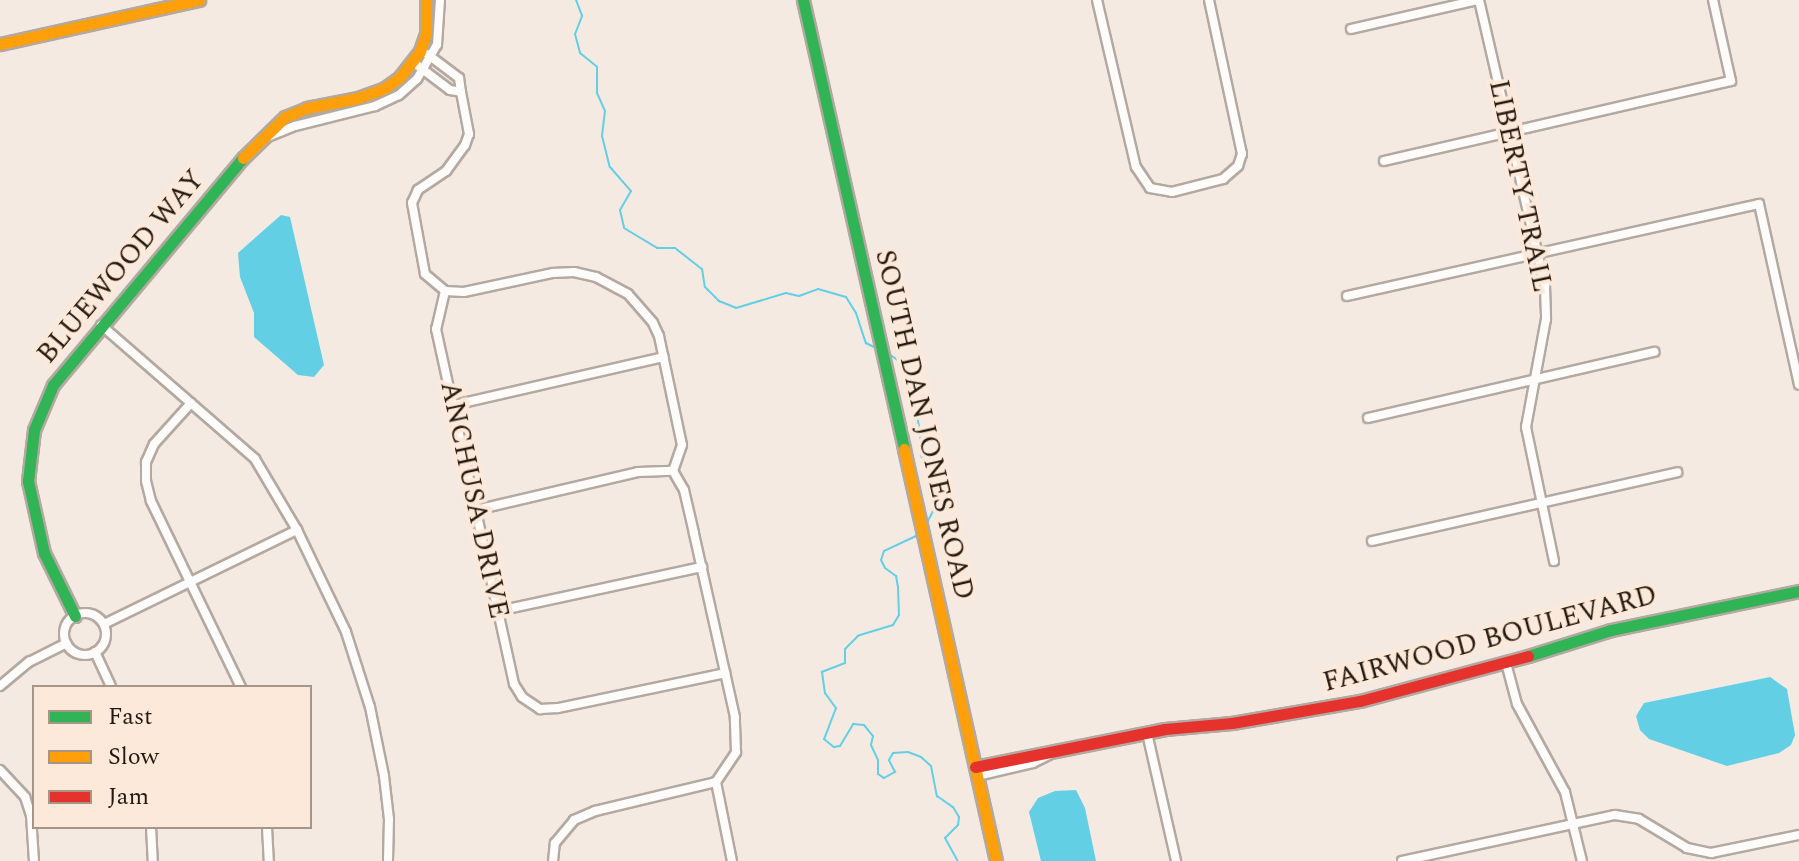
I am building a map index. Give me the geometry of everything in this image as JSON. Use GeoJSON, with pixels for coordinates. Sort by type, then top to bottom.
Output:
{"type":"FeatureCollection","features":[{"type":"Feature","properties":{"kind":"street"},"geometry":{"type":"LineString","coordinates":[[0,44],[199,0]]}},
{"type":"Feature","properties":{"kind":"street","name":"BLUEWOOD WAY"},"geometry":{"type":"LineString","coordinates":[[260,140],[295,126],[375,106],[399,95],[424,69],[426,0]]}},
{"type":"Feature","properties":{"kind":"street","name":"BLUEWOOD WAY"},"geometry":{"type":"LineString","coordinates":[[75,616],[36,526],[28,481],[34,430],[53,385],[260,140],[285,117],[385,88],[426,54],[441,26],[440,0]]}},
{"type":"Feature","properties":{"kind":"street","name":"SOUTH DAN JONES ROAD"},"geometry":{"type":"LineString","coordinates":[[803,0],[996,861]]}},
{"type":"Feature","properties":{"kind":"street"},"geometry":{"type":"LineString","coordinates":[[1097,0],[1133,160],[1141,178],[1155,190],[1194,188],[1229,176],[1242,154],[1209,0]]}},
{"type":"Feature","properties":{"kind":"street"},"geometry":{"type":"LineString","coordinates":[[1351,29],[1478,0]]}},
{"type":"Feature","properties":{"kind":"street","name":"LIBERTY TRAIL"},"geometry":{"type":"LineString","coordinates":[[1478,0],[1538,253],[1547,309],[1526,427],[1554,561]]}},
{"type":"Feature","properties":{"kind":"street"},"geometry":{"type":"LineString","coordinates":[[1384,161],[1731,81],[1713,0]]}},
{"type":"Feature","properties":{"kind":"street"},"geometry":{"type":"LineString","coordinates":[[426,54],[459,78],[469,134],[465,145],[446,171],[418,190],[412,203],[425,274],[445,291],[464,292],[553,273],[596,277],[628,294],[653,323],[664,357],[682,445],[673,471],[684,490],[737,737],[732,760],[716,782],[595,811],[574,820],[555,843],[553,861]]}},
{"type":"Feature","properties":{"kind":"street"},"geometry":{"type":"LineString","coordinates":[[413,62],[450,90],[461,92]]}},
{"type":"Feature","properties":{"kind":"street"},"geometry":{"type":"LineString","coordinates":[[1347,296],[1759,204],[1799,385]]}},
{"type":"Feature","properties":{"kind":"street","name":"ANCHUSA DRIVE"},"geometry":{"type":"LineString","coordinates":[[445,291],[436,329],[514,684],[530,704],[540,709],[558,708],[725,673]]}},
{"type":"Feature","properties":{"kind":"street"},"geometry":{"type":"LineString","coordinates":[[101,325],[255,459],[297,530],[346,632],[370,707],[384,776],[388,861]]}},
{"type":"Feature","properties":{"kind":"street"},"geometry":{"type":"LineString","coordinates":[[1368,418],[1655,352]]}},
{"type":"Feature","properties":{"kind":"street"},"geometry":{"type":"LineString","coordinates":[[454,405],[664,357]]}},
{"type":"Feature","properties":{"kind":"street"},"geometry":{"type":"LineString","coordinates":[[191,403],[154,444],[146,462],[146,481],[151,501],[240,685]]}},
{"type":"Feature","properties":{"kind":"street"},"geometry":{"type":"LineString","coordinates":[[476,510],[638,472],[673,471]]}},
{"type":"Feature","properties":{"kind":"street"},"geometry":{"type":"LineString","coordinates":[[1372,541],[1677,472]]}},
{"type":"Feature","properties":{"kind":"street"},"geometry":{"type":"LineString","coordinates":[[104,624],[297,530]]}},
{"type":"Feature","properties":{"kind":"street"},"geometry":{"type":"LineString","coordinates":[[498,611],[702,567]]}},
{"type":"Feature","properties":{"kind":"street","name":"FAIRWOOD BOULEVARD"},"geometry":{"type":"LineString","coordinates":[[976,772],[1031,754],[1051,754],[1147,733],[1308,711],[1506,663],[1611,630],[1783,591],[1799,591]]}},
{"type":"Feature","properties":{"kind":"street"},"geometry":{"type":"LineString","coordinates":[[93,615],[104,624],[105,640],[95,652],[76,652],[67,643],[65,630],[75,616],[93,615]]}},
{"type":"Feature","properties":{"kind":"street"},"geometry":{"type":"LineString","coordinates":[[0,686],[29,662],[67,643]]}},
{"type":"Feature","properties":{"kind":"street"},"geometry":{"type":"LineString","coordinates":[[95,652],[110,685]]}},
{"type":"Feature","properties":{"kind":"street"},"geometry":{"type":"LineString","coordinates":[[1506,663],[1517,704],[1560,782],[1582,861]]}},
{"type":"Feature","properties":{"kind":"street"},"geometry":{"type":"LineString","coordinates":[[1147,733],[1176,861]]}},
{"type":"Feature","properties":{"kind":"street"},"geometry":{"type":"LineString","coordinates":[[0,770],[25,797],[31,815],[34,861]]}},
{"type":"Feature","properties":{"kind":"street"},"geometry":{"type":"LineString","coordinates":[[716,782],[732,861]]}},
{"type":"Feature","properties":{"kind":"street"},"geometry":{"type":"LineString","coordinates":[[1402,861],[1445,856],[1603,816],[1627,816],[1649,824],[1687,848],[1711,853],[1799,835]]}},
{"type":"Feature","properties":{"kind":"street"},"geometry":{"type":"LineString","coordinates":[[151,829],[153,861]]}},
{"type":"Feature","properties":{"kind":"street"},"geometry":{"type":"LineString","coordinates":[[267,829],[269,861]]}},
{"type":"Feature","properties":{"kind":"water"},"geometry":{"type":"Polygon","coordinates":[[[281,215],[290,217],[324,365],[314,377],[298,375],[254,337],[254,313],[240,277],[238,253],[281,215]]]}},
{"type":"Feature","properties":{"kind":"water"},"geometry":{"type":"Polygon","coordinates":[[[1770,677],[1787,689],[1795,735],[1791,745],[1779,753],[1727,766],[1649,739],[1640,730],[1636,716],[1644,703],[1770,677]]]}},
{"type":"Feature","properties":{"kind":"water"},"geometry":{"type":"Polygon","coordinates":[[[1076,790],[1085,808],[1096,861],[1041,861],[1029,812],[1038,798],[1055,791],[1076,790]]]}},
{"type":"Feature","properties":{"kind":"waterway"},"geometry":{"type":"LineString","coordinates":[[576,0],[582,16],[575,34],[580,53],[597,67],[597,93],[605,111],[602,136],[610,167],[631,191],[620,210],[624,228],[657,248],[675,248],[702,269],[705,287],[719,301],[736,308],[786,293],[799,296],[818,289],[846,297],[856,313],[866,343],[876,348]]}},
{"type":"Feature","properties":{"kind":"waterway"},"geometry":{"type":"LineString","coordinates":[[889,354],[905,365],[920,430],[921,455],[934,494],[934,509],[926,525]]}},
{"type":"Feature","properties":{"kind":"waterway"},"geometry":{"type":"LineString","coordinates":[[916,536],[884,551],[881,560],[885,568],[896,576],[899,615],[893,625],[858,636],[845,649],[845,663],[822,672],[825,693],[836,708],[824,739],[834,747],[840,746],[853,724],[864,725],[873,736],[871,745],[878,760],[878,774],[884,778],[895,772],[889,760],[893,753],[908,752],[921,757],[931,766],[937,796],[953,807],[959,817],[958,825],[945,838],[958,861]]}},
{"type":"Feature","properties":{"kind":"traffic: fast"},"geometry":{"type":"LineString","coordinates":[[803,0],[904,449]]}},
{"type":"Feature","properties":{"kind":"traffic: fast"},"geometry":{"type":"LineString","coordinates":[[75,616],[44,553],[28,481],[34,430],[53,385],[243,158]]}},
{"type":"Feature","properties":{"kind":"traffic: fast"},"geometry":{"type":"LineString","coordinates":[[1528,656],[1611,630],[1799,591]]}},
{"type":"Feature","properties":{"kind":"traffic: slow"},"geometry":{"type":"LineString","coordinates":[[0,44],[199,0]]}},
{"type":"Feature","properties":{"kind":"traffic: slow"},"geometry":{"type":"LineString","coordinates":[[243,158],[285,117],[307,108],[358,98],[385,88],[400,77],[420,51],[426,34],[426,0]]}},
{"type":"Feature","properties":{"kind":"traffic: slow"},"geometry":{"type":"LineString","coordinates":[[904,449],[996,861]]}},
{"type":"Feature","properties":{"kind":"traffic: jam"},"geometry":{"type":"LineString","coordinates":[[975,767],[1165,729],[1232,723],[1360,701],[1528,656]]}}]}
